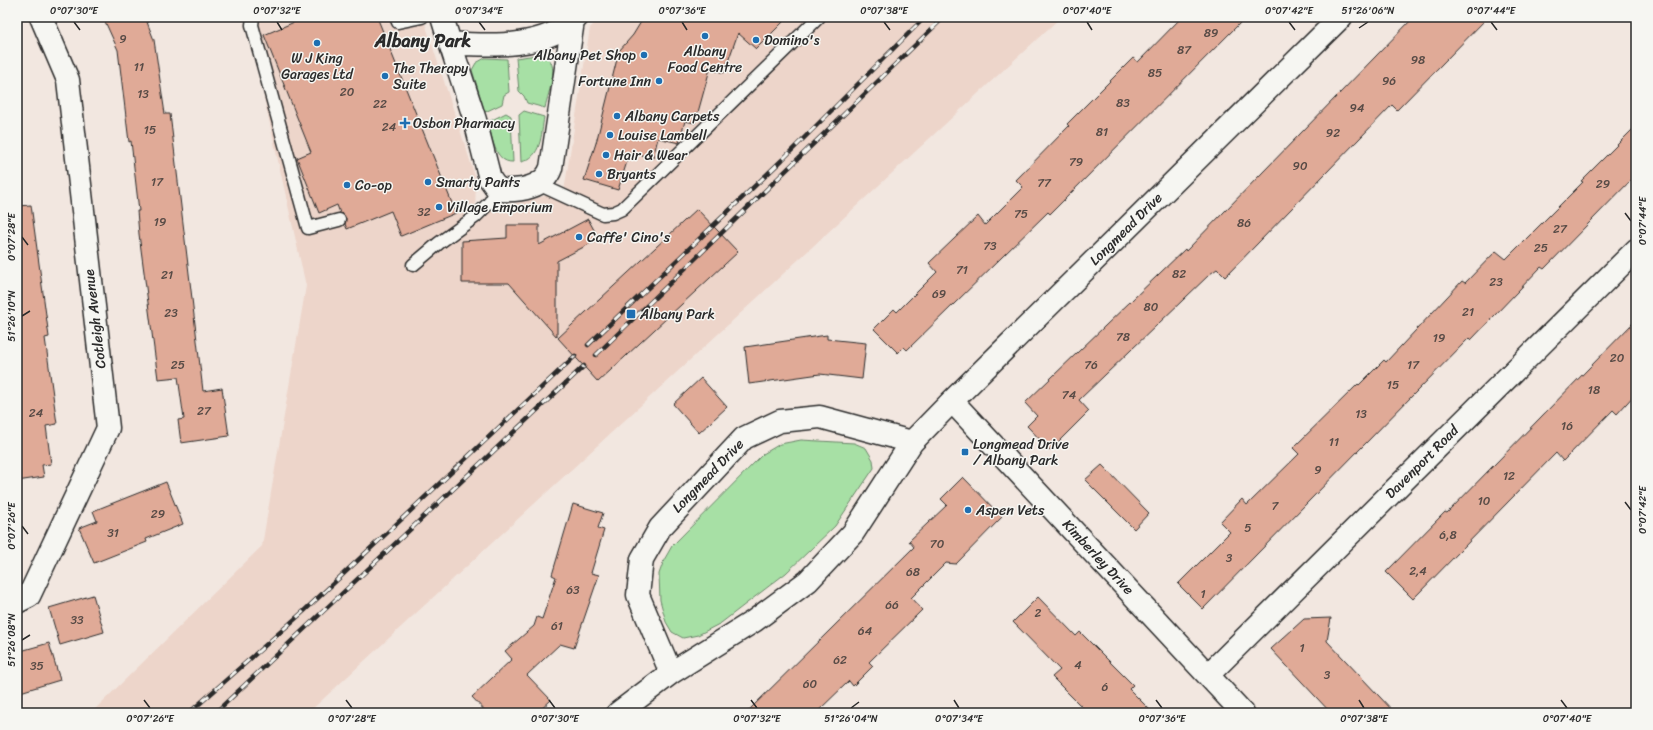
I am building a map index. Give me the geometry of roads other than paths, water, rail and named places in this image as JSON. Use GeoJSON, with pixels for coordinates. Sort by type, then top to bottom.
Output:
{"type":"FeatureCollection","features":[{"type":"Feature","properties":{"kind":"street","name":"Cotleigh Avenue"},"geometry":{"type":"LineString","coordinates":[[17,602],[30,596],[108,428],[68,80],[41,17]]}},
{"type":"Feature","properties":{"kind":"street"},"geometry":{"type":"LineString","coordinates":[[442,17],[475,120],[490,179],[498,189],[518,189],[538,184],[548,176],[551,168],[575,19]]}},
{"type":"Feature","properties":{"kind":"street","name":"Longmead Drive"},"geometry":{"type":"LineString","coordinates":[[618,713],[670,673],[754,621],[808,581],[853,533],[912,442],[1341,17]]}},
{"type":"Feature","properties":{"kind":"street"},"geometry":{"type":"LineString","coordinates":[[450,43],[510,44],[529,41],[553,33],[575,19]]}},
{"type":"Feature","properties":{"kind":"street","name":"Davenport Road"},"geometry":{"type":"LineString","coordinates":[[1208,675],[1636,250]]}},
{"type":"Feature","properties":{"kind":"street","name":"Kimberley Drive"},"geometry":{"type":"LineString","coordinates":[[952,401],[1244,713]]}},
{"type":"Feature","properties":{"kind":"street","name":"Longmead Drive"},"geometry":{"type":"LineString","coordinates":[[670,673],[638,595],[642,559],[660,528],[744,438],[780,421],[820,417],[912,442]]}},
{"type":"Feature","properties":{"kind":"lane"},"geometry":{"type":"LineString","coordinates":[[253,17],[252,24],[308,228],[339,220]]}},
{"type":"Feature","properties":{"kind":"lane"},"geometry":{"type":"LineString","coordinates":[[396,17],[398,22],[422,17]]}},
{"type":"Feature","properties":{"kind":"lane"},"geometry":{"type":"LineString","coordinates":[[538,184],[603,214],[612,213],[622,209],[819,17]]}},
{"type":"Feature","properties":{"kind":"lane"},"geometry":{"type":"LineString","coordinates":[[413,265],[475,217],[490,202],[498,189]]}},
{"type":"Feature","properties":{"kind":"railway"},"geometry":{"type":"LineString","coordinates":[[588,345],[782,160],[925,17]]}},
{"type":"Feature","properties":{"kind":"railway"},"geometry":{"type":"LineString","coordinates":[[596,355],[944,17]]}},
{"type":"Feature","properties":{"kind":"railway"},"geometry":{"type":"LineString","coordinates":[[189,713],[304,611],[575,356]]}},
{"type":"Feature","properties":{"kind":"railway"},"geometry":{"type":"LineString","coordinates":[[215,713],[584,366]]}},
{"type":"Feature","properties":{"kind":"place","name":"Albany Food Centre"},"geometry":{"type":"Point","coordinates":[705,36]}},
{"type":"Feature","properties":{"kind":"place","name":"Domino's"},"geometry":{"type":"Point","coordinates":[756,40]}},
{"type":"Feature","properties":{"kind":"place","name":"W J King Garages Ltd"},"geometry":{"type":"Point","coordinates":[317,43]}},
{"type":"Feature","properties":{"kind":"place","name":"Albany Pet Shop"},"geometry":{"type":"Point","coordinates":[644,55]}},
{"type":"Feature","properties":{"kind":"place","name":"The Therapy Suite"},"geometry":{"type":"Point","coordinates":[385,76]}},
{"type":"Feature","properties":{"kind":"place","name":"Fortune Inn"},"geometry":{"type":"Point","coordinates":[659,81]}},
{"type":"Feature","properties":{"kind":"place","name":"Albany Carpets"},"geometry":{"type":"Point","coordinates":[617,116]}},
{"type":"Feature","properties":{"kind":"place","name":"Osbon Pharmacy"},"geometry":{"type":"Point","coordinates":[405,123]}},
{"type":"Feature","properties":{"kind":"place","name":"Louise Lambell"},"geometry":{"type":"Point","coordinates":[610,135]}},
{"type":"Feature","properties":{"kind":"place","name":"Hair & Wear"},"geometry":{"type":"Point","coordinates":[606,155]}},
{"type":"Feature","properties":{"kind":"place","name":"Bryants"},"geometry":{"type":"Point","coordinates":[599,174]}},
{"type":"Feature","properties":{"kind":"place","name":"Smarty Pants"},"geometry":{"type":"Point","coordinates":[428,182]}},
{"type":"Feature","properties":{"kind":"place","name":"Co-op"},"geometry":{"type":"Point","coordinates":[347,185]}},
{"type":"Feature","properties":{"kind":"place","name":"Village Emporium"},"geometry":{"type":"Point","coordinates":[439,207]}},
{"type":"Feature","properties":{"kind":"place","name":"Caffe' Cino's"},"geometry":{"type":"Point","coordinates":[579,237]}},
{"type":"Feature","properties":{"kind":"place","name":"Albany Park"},"geometry":{"type":"Point","coordinates":[631,314]}},
{"type":"Feature","properties":{"kind":"place","name":"Longmead Drive / Albany Park"},"geometry":{"type":"Point","coordinates":[965,452]}},
{"type":"Feature","properties":{"kind":"place","name":"Aspen Vets"},"geometry":{"type":"Point","coordinates":[968,510]}},
{"type":"Feature","properties":{"kind":"district","name":"Albany Park"},"geometry":{"type":"Point","coordinates":[423,41]}}]}
